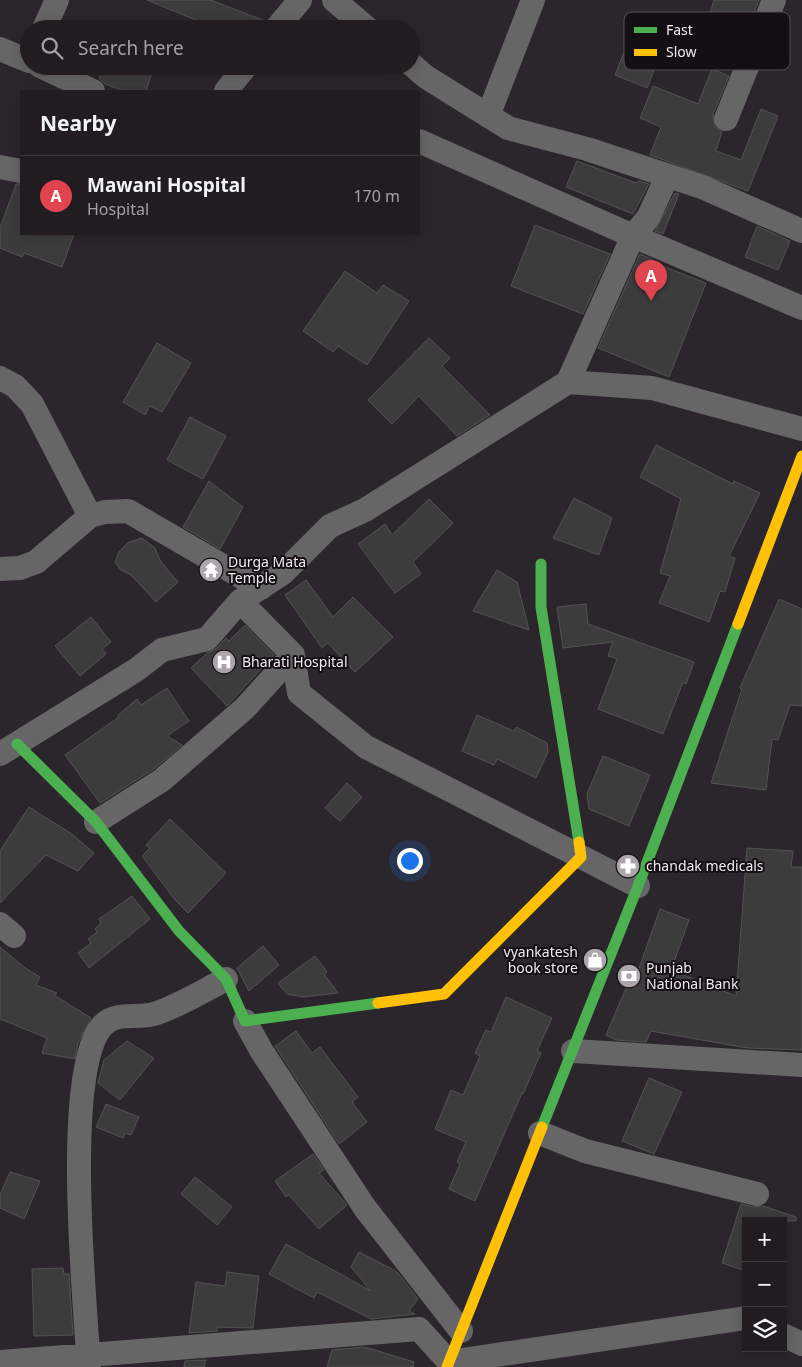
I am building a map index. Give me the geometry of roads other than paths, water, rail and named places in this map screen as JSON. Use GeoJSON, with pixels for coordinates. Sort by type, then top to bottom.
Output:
{"type":"FeatureCollection","features":[{"type":"Feature","properties":{"kind":"street"},"geometry":{"type":"LineString","coordinates":[[48,20],[57,0]]}},
{"type":"Feature","properties":{"kind":"street"},"geometry":{"type":"LineString","coordinates":[[283,20],[300,0]]}},
{"type":"Feature","properties":{"kind":"street"},"geometry":{"type":"LineString","coordinates":[[334,0],[357,20]]}},
{"type":"Feature","properties":{"kind":"street"},"geometry":{"type":"LineString","coordinates":[[488,116],[533,0]]}},
{"type":"Feature","properties":{"kind":"street"},"geometry":{"type":"LineString","coordinates":[[769,12],[774,0]]}},
{"type":"Feature","properties":{"kind":"street"},"geometry":{"type":"LineString","coordinates":[[0,50],[20,58]]}},
{"type":"Feature","properties":{"kind":"street"},"geometry":{"type":"LineString","coordinates":[[726,119],[746,70]]}},
{"type":"Feature","properties":{"kind":"street"},"geometry":{"type":"LineString","coordinates":[[420,71],[508,128],[587,150],[702,187],[802,231]]}},
{"type":"Feature","properties":{"kind":"street"},"geometry":{"type":"LineString","coordinates":[[59,75],[91,90]]}},
{"type":"Feature","properties":{"kind":"street"},"geometry":{"type":"LineString","coordinates":[[227,90],[239,75]]}},
{"type":"Feature","properties":{"kind":"street"},"geometry":{"type":"LineString","coordinates":[[420,141],[633,236],[802,308]]}},
{"type":"Feature","properties":{"kind":"street"},"geometry":{"type":"LineString","coordinates":[[0,167],[20,172]]}},
{"type":"Feature","properties":{"kind":"street"},"geometry":{"type":"LineString","coordinates":[[461,1331],[365,1208],[261,1050],[245,1021],[226,979],[179,931],[96,822],[9,749],[136,670],[162,650],[207,639],[240,600],[283,573],[330,526],[365,510],[568,382],[633,236],[648,218],[667,177]]}},
{"type":"Feature","properties":{"kind":"street"},"geometry":{"type":"LineString","coordinates":[[0,378],[15,386],[32,404],[90,516]]}},
{"type":"Feature","properties":{"kind":"street"},"geometry":{"type":"LineString","coordinates":[[568,382],[652,388],[802,429]]}},
{"type":"Feature","properties":{"kind":"street"},"geometry":{"type":"LineString","coordinates":[[448,1364],[638,886],[802,456]]}},
{"type":"Feature","properties":{"kind":"street"},"geometry":{"type":"LineString","coordinates":[[0,569],[20,568],[36,562],[90,516],[105,512],[128,512],[260,588]]}},
{"type":"Feature","properties":{"kind":"street"},"geometry":{"type":"LineString","coordinates":[[541,564],[541,606],[581,857]]}},
{"type":"Feature","properties":{"kind":"street"},"geometry":{"type":"LineString","coordinates":[[240,600],[293,655],[299,693],[366,747],[638,886]]}},
{"type":"Feature","properties":{"kind":"street"},"geometry":{"type":"LineString","coordinates":[[96,822],[169,773],[245,708],[293,655]]}},
{"type":"Feature","properties":{"kind":"street"},"geometry":{"type":"LineString","coordinates":[[245,1021],[444,994],[581,857]]}},
{"type":"Feature","properties":{"kind":"street"},"geometry":{"type":"LineString","coordinates":[[89,1361],[78,1152],[84,1081],[89,1054],[99,1030],[112,1019],[152,1015],[226,979]]}},
{"type":"Feature","properties":{"kind":"street"},"geometry":{"type":"LineString","coordinates":[[573,1051],[802,1065]]}},
{"type":"Feature","properties":{"kind":"street"},"geometry":{"type":"LineString","coordinates":[[540,1133],[585,1151],[758,1194]]}},
{"type":"Feature","properties":{"kind":"street"},"geometry":{"type":"LineString","coordinates":[[448,1364],[742,1319]]}},
{"type":"Feature","properties":{"kind":"street"},"geometry":{"type":"LineString","coordinates":[[0,1362],[89,1361],[419,1329],[448,1364]]}},
{"type":"Feature","properties":{"kind":"street"},"geometry":{"type":"LineString","coordinates":[[787,1337],[802,1344]]}},
{"type":"Feature","properties":{"kind":"place","name":"Mawani Hospital"},"geometry":{"type":"Point","coordinates":[651,301]}},
{"type":"Feature","properties":{"kind":"place","name":"Durga Mata Temple"},"geometry":{"type":"Point","coordinates":[211,570]}},
{"type":"Feature","properties":{"kind":"place","name":"Bharati Hospital"},"geometry":{"type":"Point","coordinates":[224,662]}},
{"type":"Feature","properties":{"kind":"place","name":"chandak medicals"},"geometry":{"type":"Point","coordinates":[628,866]}},
{"type":"Feature","properties":{"kind":"place","name":"vyankatesh book store"},"geometry":{"type":"Point","coordinates":[595,960]}},
{"type":"Feature","properties":{"kind":"place","name":"Punjab National Bank"},"geometry":{"type":"Point","coordinates":[629,976]}}]}
